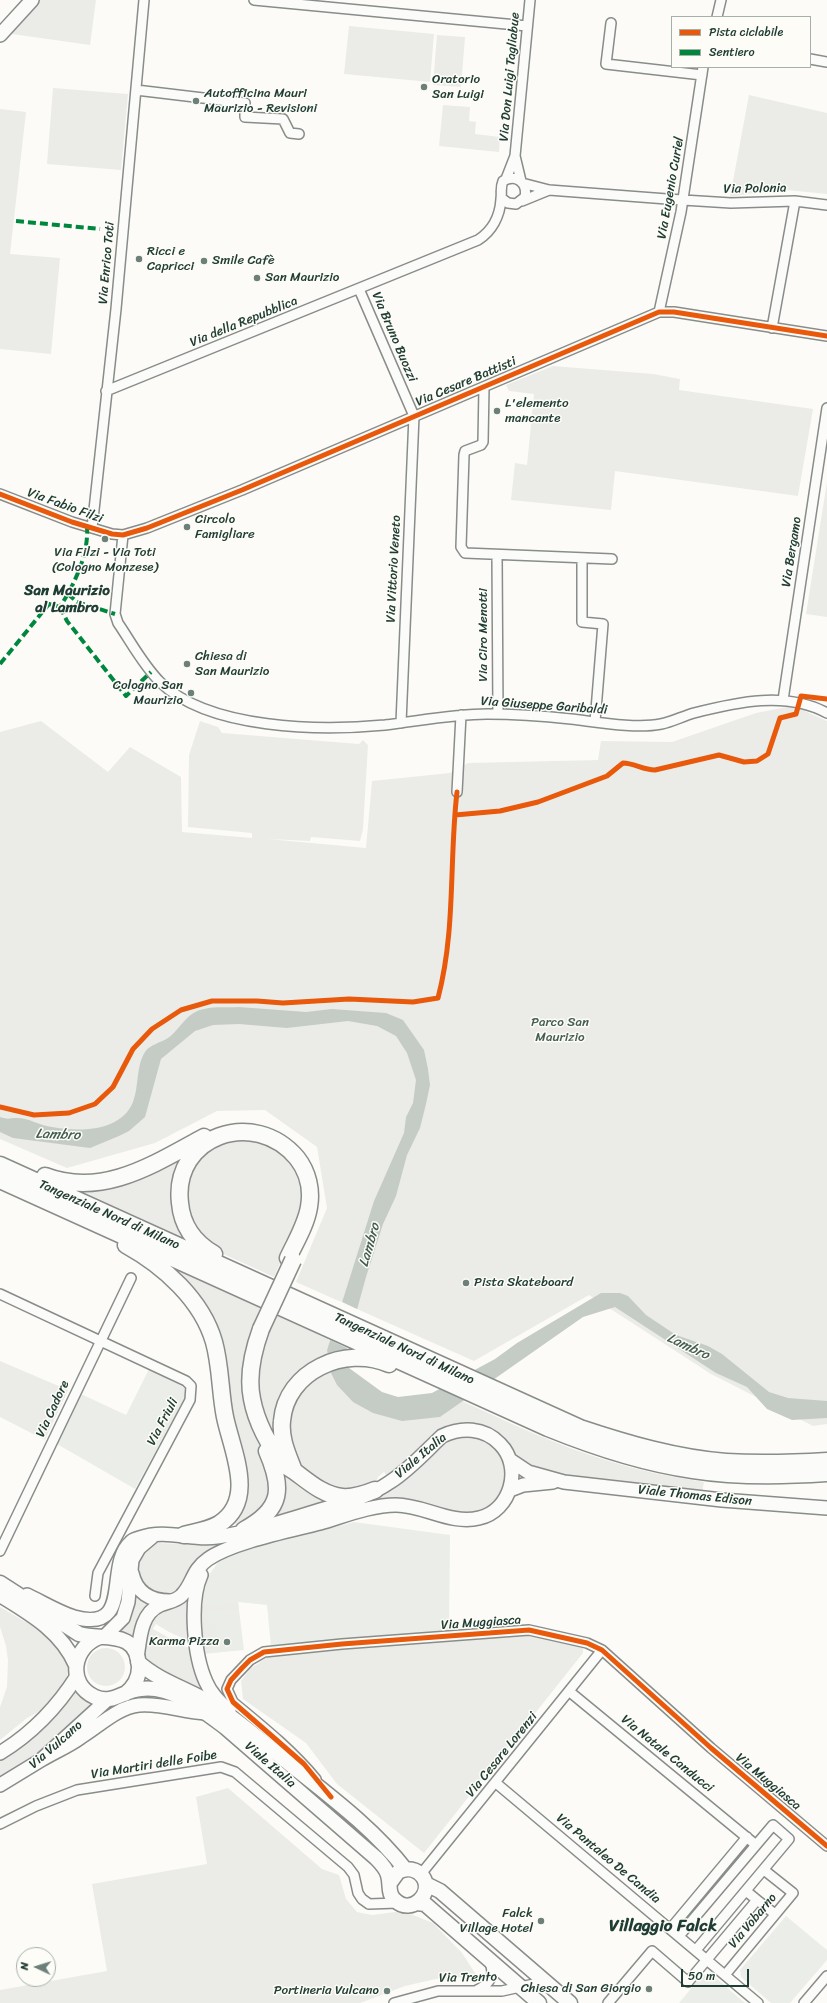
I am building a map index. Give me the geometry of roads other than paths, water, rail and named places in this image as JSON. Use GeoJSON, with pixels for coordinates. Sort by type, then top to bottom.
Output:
{"type":"FeatureCollection","features":[{"type":"Feature","properties":{"kind":"highway"},"geometry":{"type":"LineString","coordinates":[[0,1156],[46,1177],[62,1182],[80,1184],[97,1183],[131,1174],[222,1130],[242,1126],[269,1130],[287,1140],[306,1161],[314,1182],[315,1206],[313,1217],[291,1259],[247,1354],[245,1385],[246,1398],[255,1426],[275,1469],[278,1482],[275,1500],[270,1510],[256,1524],[244,1530]]}},
{"type":"Feature","properties":{"kind":"highway"},"geometry":{"type":"LineString","coordinates":[[291,1259],[309,1206],[309,1182],[300,1162],[284,1145],[276,1139],[259,1133],[232,1133],[204,1145],[189,1161],[180,1184],[180,1208],[188,1230],[203,1248],[327,1315],[359,1330],[440,1377]]}},
{"type":"Feature","properties":{"kind":"highway","name":"Tangenziale Nord di Milano"},"geometry":{"type":"LineString","coordinates":[[0,1165],[327,1315]]}},
{"type":"Feature","properties":{"kind":"highway","name":"Tangenziale Nord di Milano"},"geometry":{"type":"LineString","coordinates":[[0,1180],[102,1226],[327,1315]]}},
{"type":"Feature","properties":{"kind":"highway"},"geometry":{"type":"LineString","coordinates":[[102,1226],[112,1237],[164,1270],[201,1312],[214,1343],[225,1414],[240,1474],[241,1486],[234,1509],[227,1518],[212,1528],[184,1535]]}},
{"type":"Feature","properties":{"kind":"highway"},"geometry":{"type":"LineString","coordinates":[[258,1328],[252,1356],[250,1385],[252,1398],[255,1410],[267,1437],[285,1465],[311,1485],[330,1494],[342,1497],[354,1496],[375,1490]]}},
{"type":"Feature","properties":{"kind":"highway"},"geometry":{"type":"LineString","coordinates":[[294,1471],[282,1435],[282,1421],[285,1409],[291,1394],[300,1381],[322,1365],[339,1360],[362,1358],[440,1377]]}},
{"type":"Feature","properties":{"kind":"highway","name":"Tangenziale Nord di Milano"},"geometry":{"type":"LineString","coordinates":[[440,1377],[492,1400],[548,1428],[598,1448],[672,1466],[716,1466],[827,1461]]}},
{"type":"Feature","properties":{"kind":"highway","name":"Tangenziale Nord di Milano"},"geometry":{"type":"LineString","coordinates":[[492,1400],[555,1418],[610,1438],[716,1466],[787,1475],[827,1473]]}},
{"type":"Feature","properties":{"kind":"main road"},"geometry":{"type":"LineString","coordinates":[[0,35],[32,0]]}},
{"type":"Feature","properties":{"kind":"main road","name":"Viale Italia"},"geometry":{"type":"LineString","coordinates":[[0,1583],[73,1617],[94,1619],[103,1616],[111,1610],[115,1601],[118,1569],[121,1558],[131,1542],[155,1534],[170,1533],[215,1537],[271,1525],[352,1500],[390,1482],[442,1436],[452,1432],[476,1430],[496,1440],[505,1449],[510,1460],[512,1480],[510,1490]]}},
{"type":"Feature","properties":{"kind":"main road","name":"Viale Thomas Edison"},"geometry":{"type":"LineString","coordinates":[[510,1460],[528,1472],[564,1482]]}},
{"type":"Feature","properties":{"kind":"main road","name":"Viale Thomas Edison"},"geometry":{"type":"LineString","coordinates":[[510,1490],[541,1482],[564,1482],[722,1500],[827,1508]]}},
{"type":"Feature","properties":{"kind":"main road"},"geometry":{"type":"LineString","coordinates":[[125,1694],[135,1683],[139,1671],[139,1639],[148,1615],[159,1605],[181,1596],[198,1568],[208,1559],[225,1550],[384,1506],[408,1506],[457,1518],[478,1518],[489,1515],[497,1509],[510,1490]]}},
{"type":"Feature","properties":{"kind":"main road"},"geometry":{"type":"LineString","coordinates":[[0,1753],[22,1737],[62,1698],[76,1670],[78,1657],[83,1647],[90,1641],[103,1636],[123,1618],[128,1602],[132,1560],[139,1548],[155,1534]]}},
{"type":"Feature","properties":{"kind":"main road"},"geometry":{"type":"LineString","coordinates":[[208,1559],[196,1591],[197,1650],[206,1681],[213,1695],[238,1721]]}},
{"type":"Feature","properties":{"kind":"main road"},"geometry":{"type":"LineString","coordinates":[[131,1569],[136,1585],[144,1595],[157,1600],[171,1601]]}},
{"type":"Feature","properties":{"kind":"main road","name":"Viale Italia"},"geometry":{"type":"LineString","coordinates":[[0,1583],[74,1631],[86,1636],[103,1636],[123,1640],[132,1647],[138,1660],[161,1678],[206,1700],[238,1721],[331,1797],[392,1853],[405,1869]]}},
{"type":"Feature","properties":{"kind":"main road"},"geometry":{"type":"LineString","coordinates":[[0,1595],[55,1633],[63,1642],[76,1670],[79,1682],[89,1693],[99,1698],[108,1699]]}},
{"type":"Feature","properties":{"kind":"main road","name":"Viale Italia"},"geometry":{"type":"LineString","coordinates":[[108,1699],[140,1688],[161,1689],[206,1713],[225,1726],[376,1858],[386,1870],[393,1893]]}},
{"type":"Feature","properties":{"kind":"main road","name":"Via Vulcano"},"geometry":{"type":"LineString","coordinates":[[0,1785],[41,1760],[108,1699]]}},
{"type":"Feature","properties":{"kind":"main road"},"geometry":{"type":"LineString","coordinates":[[41,1760],[80,1738],[114,1715],[138,1705],[162,1706],[189,1712],[206,1713]]}},
{"type":"Feature","properties":{"kind":"main road"},"geometry":{"type":"LineString","coordinates":[[540,2003],[425,1904],[417,1903],[407,1906],[393,1893],[395,1874],[405,1869],[415,1870],[423,1879],[440,1891],[543,1982],[570,2003]]}},
{"type":"Feature","properties":{"kind":"main road"},"geometry":{"type":"LineString","coordinates":[[417,1903],[425,1894],[423,1879]]}},
{"type":"Feature","properties":{"kind":"street","name":"Via Enrico Toti"},"geometry":{"type":"LineString","coordinates":[[92,528],[144,0]]}},
{"type":"Feature","properties":{"kind":"street"},"geometry":{"type":"LineString","coordinates":[[254,0],[527,26]]}},
{"type":"Feature","properties":{"kind":"street","name":"Via Don Luigi Tagliabue"},"geometry":{"type":"LineString","coordinates":[[506,179],[515,156],[530,0]]}},
{"type":"Feature","properties":{"kind":"street"},"geometry":{"type":"LineString","coordinates":[[716,16],[721,0]]}},
{"type":"Feature","properties":{"kind":"street"},"geometry":{"type":"LineString","coordinates":[[610,23],[606,64],[702,71]]}},
{"type":"Feature","properties":{"kind":"street"},"geometry":{"type":"LineString","coordinates":[[811,59],[827,62]]}},
{"type":"Feature","properties":{"kind":"street","name":"Via Eugenio Curiel"},"geometry":{"type":"LineString","coordinates":[[659,312],[684,200],[702,71]]}},
{"type":"Feature","properties":{"kind":"street"},"geometry":{"type":"LineString","coordinates":[[136,90],[246,103],[245,117],[283,119],[290,133],[299,134]]}},
{"type":"Feature","properties":{"kind":"street","name":"Via Don Luigi Tagliabue"},"geometry":{"type":"LineString","coordinates":[[515,156],[522,182]]}},
{"type":"Feature","properties":{"kind":"street"},"geometry":{"type":"LineString","coordinates":[[506,179],[516,178],[522,182],[549,190],[684,200]]}},
{"type":"Feature","properties":{"kind":"street","name":"Via della Repubblica"},"geometry":{"type":"LineString","coordinates":[[106,391],[478,240],[488,233],[494,223],[499,211],[501,198],[500,190],[503,181],[506,179]]}},
{"type":"Feature","properties":{"kind":"street"},"geometry":{"type":"LineString","coordinates":[[522,182],[526,191],[522,201]]}},
{"type":"Feature","properties":{"kind":"street"},"geometry":{"type":"LineString","coordinates":[[501,198],[512,204],[549,190]]}},
{"type":"Feature","properties":{"kind":"street","name":"Via Polonia"},"geometry":{"type":"LineString","coordinates":[[684,200],[731,203],[795,201],[827,205]]}},
{"type":"Feature","properties":{"kind":"street"},"geometry":{"type":"LineString","coordinates":[[772,328],[795,201]]}},
{"type":"Feature","properties":{"kind":"street","name":"Via Bruno Buozzi"},"geometry":{"type":"LineString","coordinates":[[359,289],[414,416]]}},
{"type":"Feature","properties":{"kind":"street","name":"Via Cesare Battisti"},"geometry":{"type":"LineString","coordinates":[[123,535],[148,528],[242,490],[659,312],[674,312],[827,336]]}},
{"type":"Feature","properties":{"kind":"street","name":"Via Cesare Battisti"},"geometry":{"type":"LineString","coordinates":[[484,387],[483,442],[481,445],[465,451],[464,455],[461,547],[465,553],[612,559]]}},
{"type":"Feature","properties":{"kind":"street","name":"Via Bergamo"},"geometry":{"type":"LineString","coordinates":[[783,700],[827,408]]}},
{"type":"Feature","properties":{"kind":"street","name":"Via Vittorio Veneto"},"geometry":{"type":"LineString","coordinates":[[401,723],[414,416]]}},
{"type":"Feature","properties":{"kind":"street","name":"Via Fabio Filzi"},"geometry":{"type":"LineString","coordinates":[[0,494],[72,522],[123,535]]}},
{"type":"Feature","properties":{"kind":"street","name":"Via Giuseppe Garibaldi"},"geometry":{"type":"LineString","coordinates":[[123,535],[115,617],[151,672],[166,687],[209,711],[246,720],[274,724],[317,726],[371,726],[461,715],[498,714],[551,716],[594,722],[646,726],[662,724],[703,711],[758,702],[783,700],[808,704],[827,713]]}},
{"type":"Feature","properties":{"kind":"street","name":"Via Ciro Menotti"},"geometry":{"type":"LineString","coordinates":[[497,555],[498,714]]}},
{"type":"Feature","properties":{"kind":"street"},"geometry":{"type":"LineString","coordinates":[[582,558],[582,622],[603,624],[594,722]]}},
{"type":"Feature","properties":{"kind":"street"},"geometry":{"type":"LineString","coordinates":[[456,792],[461,715]]}},
{"type":"Feature","properties":{"kind":"street","name":"Via Cadore"},"geometry":{"type":"LineString","coordinates":[[0,1551],[131,1278]]}},
{"type":"Feature","properties":{"kind":"street","name":"Via Friuli"},"geometry":{"type":"LineString","coordinates":[[0,1294],[186,1381],[191,1386],[192,1391],[190,1400],[98,1573],[95,1596]]}},
{"type":"Feature","properties":{"kind":"street","name":"Via Muggiasca"},"geometry":{"type":"LineString","coordinates":[[331,1797],[304,1764],[233,1702],[228,1689],[231,1680],[250,1660],[264,1652],[391,1640],[529,1630],[588,1643],[602,1650],[711,1748],[827,1846]]}},
{"type":"Feature","properties":{"kind":"street","name":"Via Cesare Lorenzi"},"geometry":{"type":"LineString","coordinates":[[423,1879],[496,1783],[602,1650]]}},
{"type":"Feature","properties":{"kind":"street","name":"Via Natale Canducci"},"geometry":{"type":"LineString","coordinates":[[570,1692],[756,1845]]}},
{"type":"Feature","properties":{"kind":"street","name":"Via Martiri delle Foibe"},"geometry":{"type":"LineString","coordinates":[[0,1824],[36,1806],[72,1792],[221,1766],[238,1774],[348,1868],[354,1876],[358,1893],[362,1899],[369,1904],[379,1903],[393,1893]]}},
{"type":"Feature","properties":{"kind":"street","name":"Via Pantaleo De Candia"},"geometry":{"type":"LineString","coordinates":[[496,1783],[671,1928],[758,2003]]}},
{"type":"Feature","properties":{"kind":"street"},"geometry":{"type":"LineString","coordinates":[[679,1936],[772,1825],[789,1839],[696,1950]]}},
{"type":"Feature","properties":{"kind":"street"},"geometry":{"type":"LineString","coordinates":[[671,1928],[747,1837]]}},
{"type":"Feature","properties":{"kind":"street","name":"Via Vobarno"},"geometry":{"type":"LineString","coordinates":[[725,1975],[793,1893],[764,1870]]}},
{"type":"Feature","properties":{"kind":"street"},"geometry":{"type":"LineString","coordinates":[[746,1891],[775,1914]]}},
{"type":"Feature","properties":{"kind":"street"},"geometry":{"type":"LineString","coordinates":[[608,2003],[652,1951],[688,1982],[757,1900]]}},
{"type":"Feature","properties":{"kind":"street"},"geometry":{"type":"LineString","coordinates":[[476,1991],[485,1986],[492,1975],[493,1969],[487,1958]]}},
{"type":"Feature","properties":{"kind":"street"},"geometry":{"type":"LineString","coordinates":[[804,2003],[827,1976]]}},
{"type":"Feature","properties":{"kind":"street","name":"Via Trento"},"geometry":{"type":"LineString","coordinates":[[394,2003],[438,1991],[502,1991],[543,1982]]}},
{"type":"Feature","properties":{"kind":"water","name":"Lambro"},"geometry":{"type":"Polygon","coordinates":[[[239,1007],[306,1012],[332,1009],[386,1013],[403,1020],[424,1050],[430,1085],[420,1128],[407,1155],[396,1196],[383,1224],[366,1277],[347,1346],[349,1368],[382,1392],[398,1397],[432,1393],[495,1359],[517,1343],[601,1293],[620,1293],[628,1296],[646,1315],[676,1335],[708,1346],[722,1354],[769,1392],[788,1398],[827,1401],[827,1418],[792,1420],[767,1409],[747,1387],[716,1373],[615,1307],[583,1317],[440,1417],[402,1421],[373,1413],[353,1402],[337,1385],[330,1371],[327,1350],[374,1201],[404,1133],[406,1117],[413,1103],[416,1080],[407,1053],[396,1036],[377,1026],[348,1021],[287,1028],[239,1024],[213,1025],[195,1031],[161,1059],[145,1117],[129,1131],[90,1148],[13,1138],[0,1132],[0,1117],[7,1119],[21,1118],[63,1129],[98,1128],[119,1119],[127,1112],[133,1102],[140,1064],[147,1050],[168,1038],[192,1014],[197,1011],[209,1008],[239,1007]]]}},
{"type":"Feature","properties":{"kind":"place","name":"Oratorio San Luigi"},"geometry":{"type":"Point","coordinates":[424,87]}},
{"type":"Feature","properties":{"kind":"place","name":"Autofficina Mauri Maurizio - Revisioni"},"geometry":{"type":"Point","coordinates":[196,101]}},
{"type":"Feature","properties":{"kind":"place","name":"Ricci e Capricci"},"geometry":{"type":"Point","coordinates":[139,259]}},
{"type":"Feature","properties":{"kind":"place","name":"Smile Cafè"},"geometry":{"type":"Point","coordinates":[204,261]}},
{"type":"Feature","properties":{"kind":"place","name":"San Maurizio"},"geometry":{"type":"Point","coordinates":[257,278]}},
{"type":"Feature","properties":{"kind":"place","name":"L'elemento mancante"},"geometry":{"type":"Point","coordinates":[497,411]}},
{"type":"Feature","properties":{"kind":"place","name":"Circolo Famigliare"},"geometry":{"type":"Point","coordinates":[187,527]}},
{"type":"Feature","properties":{"kind":"place","name":"Via Filzi - Via Toti (Cologno Monzese)"},"geometry":{"type":"Point","coordinates":[105,539]}},
{"type":"Feature","properties":{"kind":"place","name":"Chiesa di San Maurizio"},"geometry":{"type":"Point","coordinates":[187,664]}},
{"type":"Feature","properties":{"kind":"place","name":"Cologno San Maurizio"},"geometry":{"type":"Point","coordinates":[191,693]}},
{"type":"Feature","properties":{"kind":"place","name":"Pista Skateboard"},"geometry":{"type":"Point","coordinates":[466,1283]}},
{"type":"Feature","properties":{"kind":"place","name":"Karma Pizza"},"geometry":{"type":"Point","coordinates":[227,1642]}},
{"type":"Feature","properties":{"kind":"place","name":"Falck Village Hotel"},"geometry":{"type":"Point","coordinates":[541,1921]}},
{"type":"Feature","properties":{"kind":"place","name":"Chiesa di San Giorgio"},"geometry":{"type":"Point","coordinates":[649,1989]}},
{"type":"Feature","properties":{"kind":"place","name":"Portineria Vulcano"},"geometry":{"type":"Point","coordinates":[387,1991]}},
{"type":"Feature","properties":{"kind":"district","name":"San Maurizio al Lambro"},"geometry":{"type":"Point","coordinates":[67,600]}},
{"type":"Feature","properties":{"kind":"district","name":"Villaggio Falck"},"geometry":{"type":"Point","coordinates":[663,1927]}},
{"type":"Feature","properties":{"kind":"park label","name":"Parco San Maurizio"},"geometry":{"type":"Point","coordinates":[560,1030]}}]}
